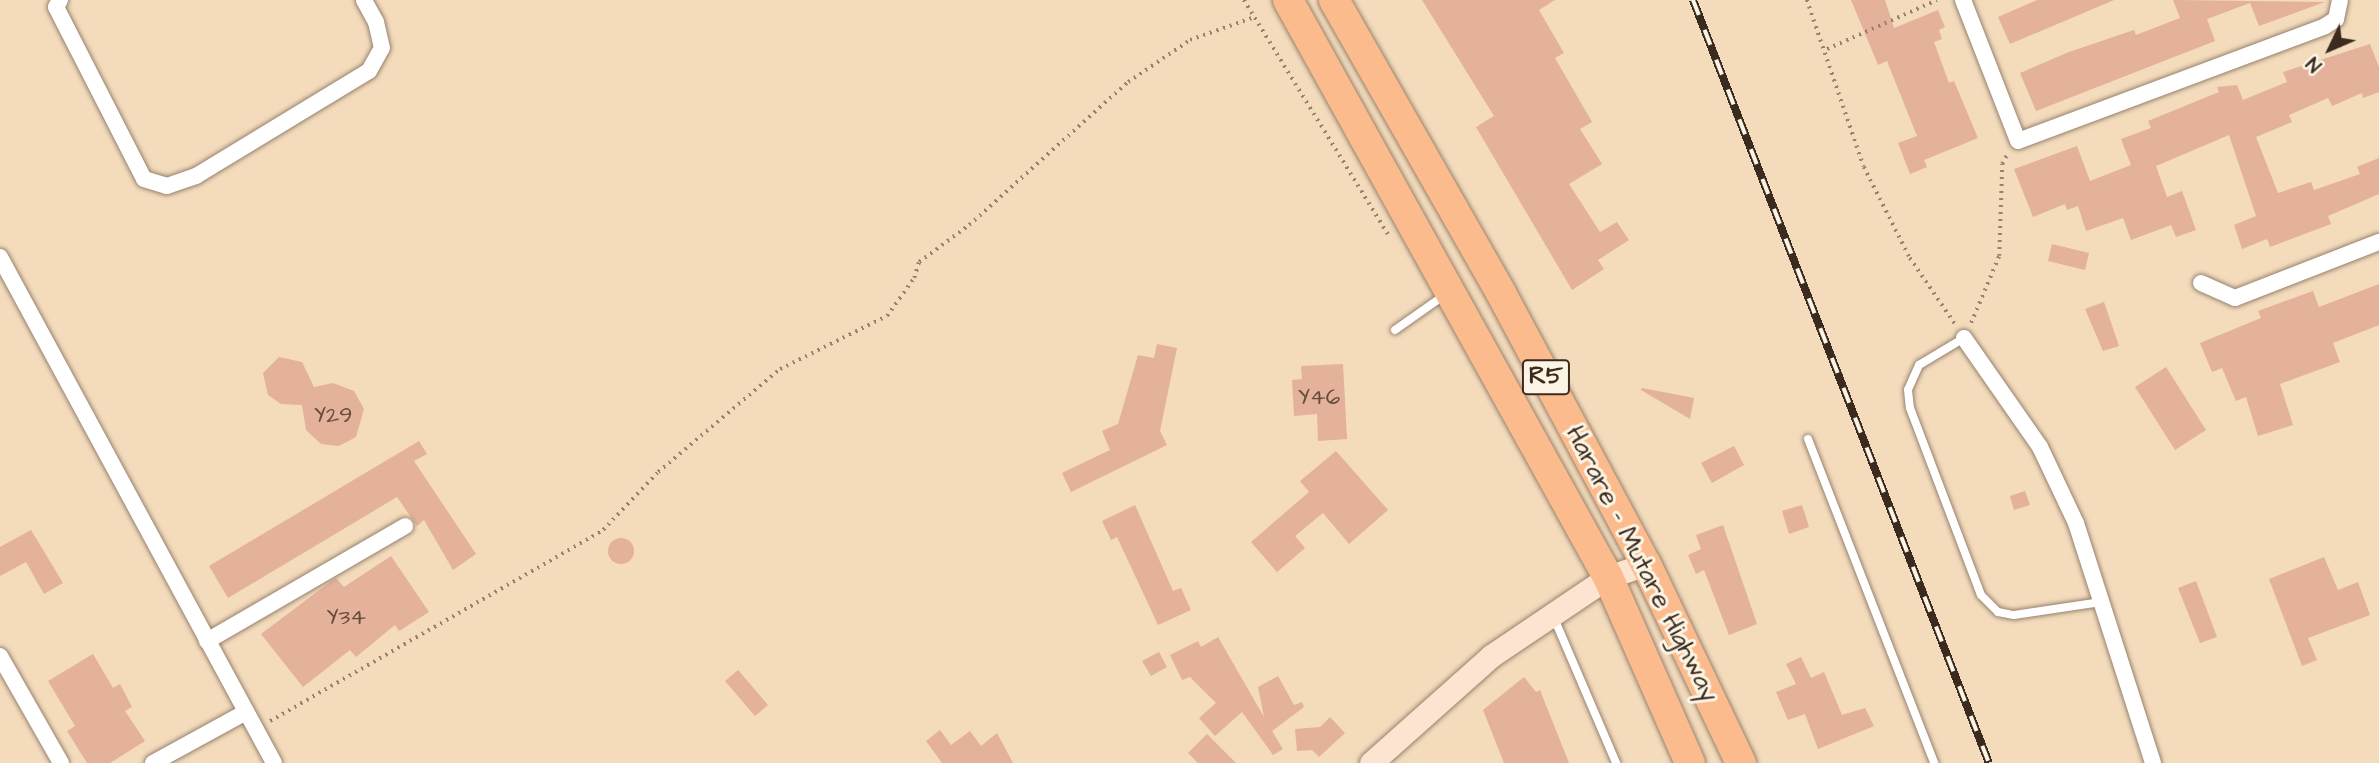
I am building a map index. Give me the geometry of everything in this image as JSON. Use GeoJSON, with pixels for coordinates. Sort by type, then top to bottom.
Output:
{"type":"FeatureCollection","features":[{"type":"Feature","properties":{"kind":"highway","name":"Harare - Mutare Highway"},"geometry":{"type":"LineString","coordinates":[[1288,0],[1608,577],[1690,763]]}},
{"type":"Feature","properties":{"kind":"highway","name":"Harare - Mutare Highway"},"geometry":{"type":"LineString","coordinates":[[1334,0],[1501,293],[1646,564],[1741,763]]}},
{"type":"Feature","properties":{"kind":"street"},"geometry":{"type":"LineString","coordinates":[[60,0],[57,7],[144,178],[167,186],[196,176],[369,71],[382,48],[376,22],[364,0]]}},
{"type":"Feature","properties":{"kind":"street"},"geometry":{"type":"LineString","coordinates":[[1963,0],[2018,141],[2325,26],[2336,19],[2340,0]]}},
{"type":"Feature","properties":{"kind":"street"},"geometry":{"type":"LineString","coordinates":[[2200,282],[2235,298],[2379,242]]}},
{"type":"Feature","properties":{"kind":"street"},"geometry":{"type":"LineString","coordinates":[[0,257],[274,763]]}},
{"type":"Feature","properties":{"kind":"street"},"geometry":{"type":"LineString","coordinates":[[1964,338],[2040,447],[2076,523],[2153,763]]}},
{"type":"Feature","properties":{"kind":"street"},"geometry":{"type":"LineString","coordinates":[[207,640],[405,526]]}},
{"type":"Feature","properties":{"kind":"street"},"geometry":{"type":"LineString","coordinates":[[1371,763],[1491,656],[1608,577],[1646,564]]}},
{"type":"Feature","properties":{"kind":"street"},"geometry":{"type":"LineString","coordinates":[[0,656],[61,763]]}},
{"type":"Feature","properties":{"kind":"street"},"geometry":{"type":"LineString","coordinates":[[153,763],[246,712]]}},
{"type":"Feature","properties":{"kind":"lane"},"geometry":{"type":"LineString","coordinates":[[1395,330],[1451,291]]}},
{"type":"Feature","properties":{"kind":"lane"},"geometry":{"type":"LineString","coordinates":[[1964,338],[1919,365],[1908,390],[1910,408],[1981,595],[1998,612],[2014,615],[2101,603]]}},
{"type":"Feature","properties":{"kind":"lane"},"geometry":{"type":"LineString","coordinates":[[1808,439],[1934,763]]}},
{"type":"Feature","properties":{"kind":"lane"},"geometry":{"type":"LineString","coordinates":[[1552,613],[1616,763]]}},
{"type":"Feature","properties":{"kind":"path"},"geometry":{"type":"LineString","coordinates":[[1244,0],[1395,246]]}},
{"type":"Feature","properties":{"kind":"path"},"geometry":{"type":"LineString","coordinates":[[1807,0],[1826,49],[1864,167],[1910,258],[1964,338]]}},
{"type":"Feature","properties":{"kind":"path"},"geometry":{"type":"LineString","coordinates":[[1826,49],[1937,0]]}},
{"type":"Feature","properties":{"kind":"path"},"geometry":{"type":"LineString","coordinates":[[256,730],[603,530],[659,472],[780,369],[887,316],[914,278],[919,262],[969,225],[1128,82],[1191,40],[1255,17]]}},
{"type":"Feature","properties":{"kind":"path"},"geometry":{"type":"LineString","coordinates":[[1964,338],[1999,256],[2003,164],[2018,141]]}},
{"type":"Feature","properties":{"kind":"building"},"geometry":{"type":"Polygon","coordinates":[[[1422,0],[1555,0],[1539,10],[1564,53],[1555,58],[1592,122],[1580,129],[1602,164],[1569,184],[1600,232],[1617,222],[1629,240],[1598,260],[1604,269],[1572,290],[1476,127],[1494,116],[1422,0]]]}},
{"type":"Feature","properties":{"kind":"building"},"geometry":{"type":"Polygon","coordinates":[[[1851,0],[1885,0],[1894,28],[1938,10],[1945,27],[1939,30],[1942,39],[1934,42],[1949,83],[1954,81],[1978,138],[1924,160],[1927,167],[1910,174],[1898,143],[1917,136],[1887,61],[1878,65],[1851,0]]]}},
{"type":"Feature","properties":{"kind":"building"},"geometry":{"type":"Polygon","coordinates":[[[2037,0],[2114,0],[2010,44],[1998,17],[2037,0]]]}},
{"type":"Feature","properties":{"kind":"building"},"geometry":{"type":"Polygon","coordinates":[[[2173,0],[2325,2],[2259,26],[2250,3],[2207,19],[2215,41],[2036,111],[2020,73],[2069,52],[2134,30],[2136,35],[2180,18],[2173,0]]]}},
{"type":"Feature","properties":{"kind":"building"},"geometry":{"type":"Polygon","coordinates":[[[2370,44],[2379,67],[2379,92],[2363,98],[2362,93],[2332,106],[2328,98],[2289,115],[2292,122],[2256,137],[2278,193],[2311,182],[2314,190],[2360,174],[2357,167],[2379,158],[2379,194],[2328,216],[2331,224],[2270,247],[2267,239],[2242,249],[2234,225],[2256,216],[2229,135],[2156,166],[2167,197],[2182,191],[2196,230],[2176,237],[2171,225],[2131,240],[2123,218],[2086,231],[2078,206],[2067,210],[2065,204],[2033,217],[2014,169],[2077,146],[2090,181],[2131,165],[2121,139],[2151,128],[2148,121],[2219,92],[2217,87],[2237,85],[2243,100],[2287,82],[2283,72],[2370,44]]]}},
{"type":"Feature","properties":{"kind":"building"},"geometry":{"type":"Polygon","coordinates":[[[2052,244],[2089,253],[2085,270],[2048,261],[2052,244]]]}},
{"type":"Feature","properties":{"kind":"building"},"geometry":{"type":"Polygon","coordinates":[[[2379,284],[2379,325],[2333,343],[2340,362],[2280,384],[2293,425],[2258,436],[2246,397],[2236,401],[2222,368],[2212,372],[2200,343],[2261,318],[2258,311],[2313,291],[2319,307],[2379,284]]]}},
{"type":"Feature","properties":{"kind":"building"},"geometry":{"type":"Polygon","coordinates":[[[2104,302],[2119,346],[2103,351],[2085,309],[2104,302]]]}},
{"type":"Feature","properties":{"kind":"building"},"geometry":{"type":"Polygon","coordinates":[[[1157,344],[1177,348],[1160,431],[1167,445],[1071,492],[1062,473],[1110,450],[1102,431],[1118,424],[1138,355],[1154,358],[1157,344]]]}},
{"type":"Feature","properties":{"kind":"building"},"geometry":{"type":"Polygon","coordinates":[[[279,357],[302,362],[314,387],[333,383],[354,391],[364,409],[356,437],[339,446],[321,444],[306,430],[302,405],[281,404],[268,395],[263,373],[279,357]]]}},
{"type":"Feature","properties":{"kind":"building"},"geometry":{"type":"Polygon","coordinates":[[[1343,364],[1347,439],[1318,441],[1317,414],[1294,416],[1292,380],[1302,379],[1301,366],[1343,364]]]}},
{"type":"Feature","properties":{"kind":"building"},"geometry":{"type":"Polygon","coordinates":[[[2166,367],[2206,430],[2175,450],[2135,387],[2166,367]]]}},
{"type":"Feature","properties":{"kind":"building"},"geometry":{"type":"Polygon","coordinates":[[[1642,388],[1694,398],[1690,419],[1641,390],[1642,388]]]}},
{"type":"Feature","properties":{"kind":"building"},"geometry":{"type":"Polygon","coordinates":[[[419,441],[427,454],[414,461],[476,554],[453,570],[424,520],[417,526],[397,497],[228,598],[209,566],[419,441]]]}},
{"type":"Feature","properties":{"kind":"building"},"geometry":{"type":"Polygon","coordinates":[[[1734,446],[1744,465],[1712,483],[1701,463],[1734,446]]]}},
{"type":"Feature","properties":{"kind":"building"},"geometry":{"type":"Polygon","coordinates":[[[1336,451],[1388,510],[1349,544],[1323,513],[1295,536],[1305,548],[1277,572],[1251,542],[1309,492],[1300,481],[1336,451]]]}},
{"type":"Feature","properties":{"kind":"building"},"geometry":{"type":"Polygon","coordinates":[[[2025,491],[2030,505],[2014,510],[2010,496],[2025,491]]]}},
{"type":"Feature","properties":{"kind":"building"},"geometry":{"type":"Polygon","coordinates":[[[1135,505],[1173,591],[1181,588],[1191,610],[1158,625],[1117,537],[1111,540],[1102,521],[1135,505]]]}},
{"type":"Feature","properties":{"kind":"building"},"geometry":{"type":"Polygon","coordinates":[[[1802,505],[1809,527],[1789,534],[1782,511],[1802,505]]]}},
{"type":"Feature","properties":{"kind":"building"},"geometry":{"type":"Polygon","coordinates":[[[1723,525],[1757,624],[1729,635],[1704,570],[1696,574],[1688,555],[1701,549],[1696,535],[1723,525]]]}},
{"type":"Feature","properties":{"kind":"building"},"geometry":{"type":"Polygon","coordinates":[[[31,530],[63,583],[44,594],[26,562],[0,576],[0,547],[31,530]]]}},
{"type":"Feature","properties":{"kind":"building"},"geometry":{"type":"Polygon","coordinates":[[[621,538],[630,542],[634,551],[630,560],[621,564],[612,560],[608,551],[612,542],[621,538]]]}},
{"type":"Feature","properties":{"kind":"building"},"geometry":{"type":"Polygon","coordinates":[[[391,556],[429,612],[399,631],[395,625],[356,657],[350,650],[303,687],[261,634],[336,578],[344,587],[391,556]]]}},
{"type":"Feature","properties":{"kind":"building"},"geometry":{"type":"Polygon","coordinates":[[[2324,557],[2338,590],[2358,582],[2370,615],[2308,638],[2317,660],[2302,666],[2269,579],[2324,557]]]}},
{"type":"Feature","properties":{"kind":"building"},"geometry":{"type":"Polygon","coordinates":[[[2196,581],[2217,637],[2200,643],[2178,588],[2196,581]]]}},
{"type":"Feature","properties":{"kind":"building"},"geometry":{"type":"Polygon","coordinates":[[[1218,637],[1264,717],[1258,687],[1278,676],[1294,705],[1302,702],[1304,707],[1272,731],[1283,749],[1273,755],[1242,712],[1215,736],[1199,718],[1216,703],[1190,677],[1182,680],[1170,655],[1198,641],[1201,647],[1218,637]]]}},
{"type":"Feature","properties":{"kind":"building"},"geometry":{"type":"Polygon","coordinates":[[[1159,652],[1167,667],[1151,676],[1142,661],[1159,652]]]}},
{"type":"Feature","properties":{"kind":"building"},"geometry":{"type":"Polygon","coordinates":[[[93,654],[113,688],[120,684],[132,707],[125,711],[145,741],[110,763],[87,763],[67,731],[75,726],[48,681],[93,654]]]}},
{"type":"Feature","properties":{"kind":"building"},"geometry":{"type":"Polygon","coordinates":[[[1801,657],[1811,678],[1824,672],[1842,715],[1865,708],[1874,726],[1818,749],[1805,714],[1788,720],[1776,692],[1796,684],[1786,664],[1801,657]]]}},
{"type":"Feature","properties":{"kind":"building"},"geometry":{"type":"Polygon","coordinates":[[[738,670],[768,705],[755,716],[725,681],[738,670]]]}},
{"type":"Feature","properties":{"kind":"building"},"geometry":{"type":"Polygon","coordinates":[[[1524,677],[1536,692],[1540,690],[1569,763],[1504,763],[1483,710],[1524,677]]]}},
{"type":"Feature","properties":{"kind":"building"},"geometry":{"type":"Polygon","coordinates":[[[1330,717],[1345,733],[1319,757],[1312,750],[1297,751],[1295,729],[1320,727],[1330,717]]]}},
{"type":"Feature","properties":{"kind":"building"},"geometry":{"type":"Polygon","coordinates":[[[940,730],[951,745],[970,731],[981,746],[997,733],[1013,763],[942,763],[926,741],[940,730]]]}},
{"type":"Feature","properties":{"kind":"building"},"geometry":{"type":"Polygon","coordinates":[[[1207,734],[1236,763],[1198,763],[1188,753],[1207,734]]]}},
{"type":"Feature","properties":{"kind":"railway"},"geometry":{"type":"LineString","coordinates":[[1693,0],[1989,763]]}}]}
